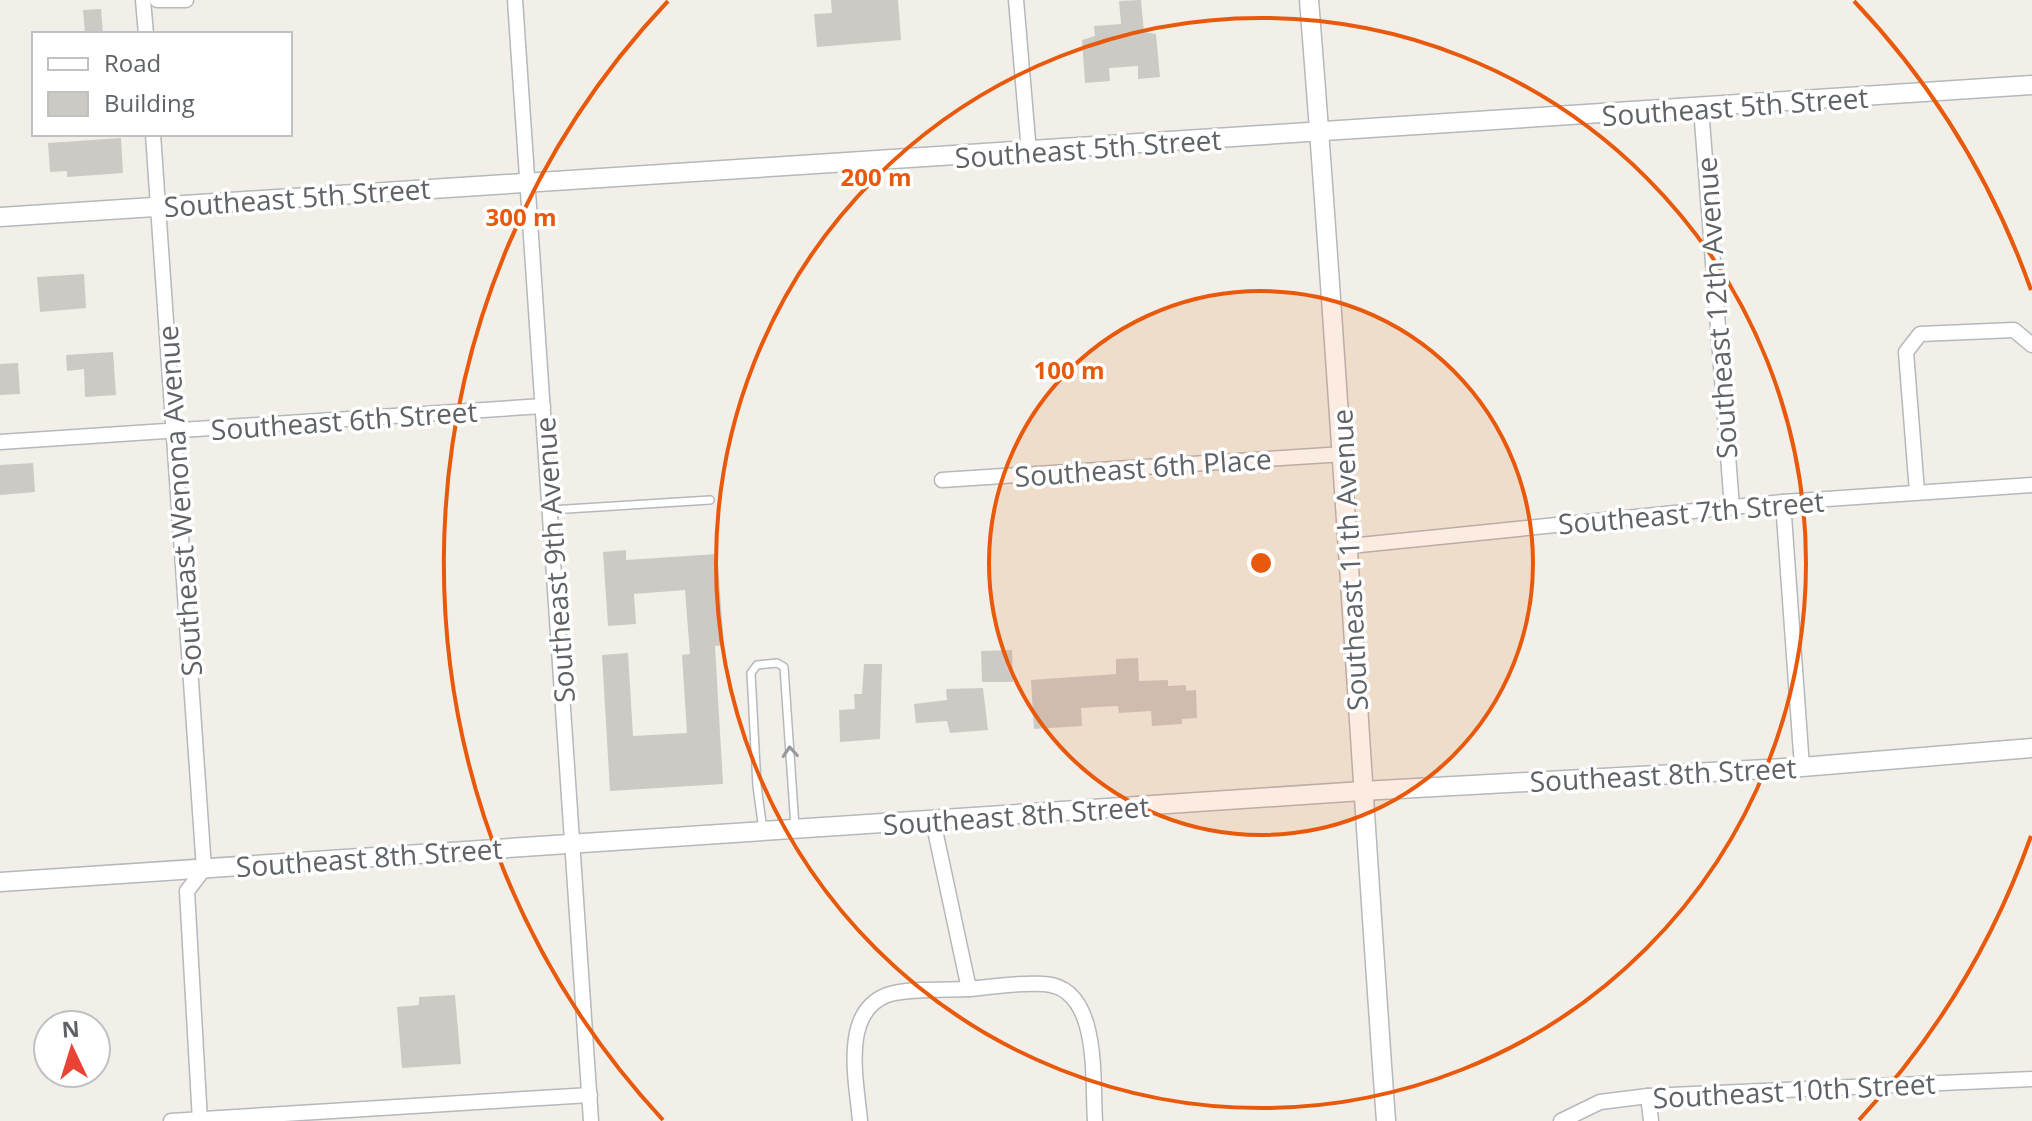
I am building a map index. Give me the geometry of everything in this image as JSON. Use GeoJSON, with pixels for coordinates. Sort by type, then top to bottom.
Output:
{"type":"FeatureCollection","features":[{"type":"Feature","properties":{"kind":"street"},"geometry":{"type":"LineString","coordinates":[[143,0],[146,32]]}},
{"type":"Feature","properties":{"kind":"street"},"geometry":{"type":"LineString","coordinates":[[157,0],[186,0]]}},
{"type":"Feature","properties":{"kind":"street","name":"Southeast 9th Avenue"},"geometry":{"type":"LineString","coordinates":[[515,0],[591,1121]]}},
{"type":"Feature","properties":{"kind":"street"},"geometry":{"type":"LineString","coordinates":[[1016,0],[1029,152]]}},
{"type":"Feature","properties":{"kind":"street","name":"Southeast 11th Avenue"},"geometry":{"type":"LineString","coordinates":[[1309,0],[1344,454],[1362,791],[1386,1121]]}},
{"type":"Feature","properties":{"kind":"street","name":"Southeast 5th Street"},"geometry":{"type":"LineString","coordinates":[[0,217],[2032,85]]}},
{"type":"Feature","properties":{"kind":"street","name":"Southeast 12th Avenue"},"geometry":{"type":"LineString","coordinates":[[1701,108],[1732,507]]}},
{"type":"Feature","properties":{"kind":"street","name":"Southeast Wenona Avenue"},"geometry":{"type":"LineString","coordinates":[[153,136],[204,869]]}},
{"type":"Feature","properties":{"kind":"street"},"geometry":{"type":"LineString","coordinates":[[1917,492],[1906,352],[1920,334],[2014,330],[2032,345]]}},
{"type":"Feature","properties":{"kind":"street","name":"Southeast 6th Street"},"geometry":{"type":"LineString","coordinates":[[0,442],[543,406]]}},
{"type":"Feature","properties":{"kind":"street","name":"Southeast 6th Place"},"geometry":{"type":"LineString","coordinates":[[942,480],[1344,454]]}},
{"type":"Feature","properties":{"kind":"street","name":"Southeast 7th Street"},"geometry":{"type":"LineString","coordinates":[[1350,546],[1783,502],[2032,485]]}},
{"type":"Feature","properties":{"kind":"street"},"geometry":{"type":"LineString","coordinates":[[1783,502],[1802,767]]}},
{"type":"Feature","properties":{"kind":"street","name":"Southeast 8th Street"},"geometry":{"type":"LineString","coordinates":[[0,882],[1362,791],[1802,767],[2032,748]]}},
{"type":"Feature","properties":{"kind":"street"},"geometry":{"type":"LineString","coordinates":[[933,821],[969,989]]}},
{"type":"Feature","properties":{"kind":"street"},"geometry":{"type":"LineString","coordinates":[[200,1120],[187,891],[204,869]]}},
{"type":"Feature","properties":{"kind":"street"},"geometry":{"type":"LineString","coordinates":[[860,1121],[855,1055],[858,1028],[871,1006],[888,995],[1046,983],[1067,992],[1082,1006],[1088,1028],[1095,1121]]}},
{"type":"Feature","properties":{"kind":"street","name":"Southeast 10th Street"},"geometry":{"type":"LineString","coordinates":[[1561,1121],[1600,1102],[1648,1096],[2032,1079]]}},
{"type":"Feature","properties":{"kind":"street"},"geometry":{"type":"LineString","coordinates":[[171,1121],[590,1095]]}},
{"type":"Feature","properties":{"kind":"street"},"geometry":{"type":"LineString","coordinates":[[1648,1096],[1651,1121]]}},
{"type":"Feature","properties":{"kind":"lane"},"geometry":{"type":"LineString","coordinates":[[551,510],[710,500]]}},
{"type":"Feature","properties":{"kind":"lane"},"geometry":{"type":"LineString","coordinates":[[763,831],[757,786],[751,673],[757,665],[777,663],[784,667],[795,830]]}},
{"type":"Feature","properties":{"kind":"building"},"geometry":{"type":"Polygon","coordinates":[[[831,0],[898,0],[901,40],[817,47],[814,14],[832,13],[831,0]]]}},
{"type":"Feature","properties":{"kind":"building"},"geometry":{"type":"Polygon","coordinates":[[[1141,0],[1144,32],[1156,34],[1160,77],[1138,79],[1138,66],[1109,68],[1110,81],[1085,83],[1082,40],[1095,36],[1094,26],[1121,24],[1119,1],[1141,0]]]}},
{"type":"Feature","properties":{"kind":"building"},"geometry":{"type":"Polygon","coordinates":[[[101,9],[103,32],[85,32],[83,10],[101,9]]]}},
{"type":"Feature","properties":{"kind":"building"},"geometry":{"type":"Polygon","coordinates":[[[121,138],[123,173],[67,177],[67,171],[50,172],[48,143],[121,138]]]}},
{"type":"Feature","properties":{"kind":"building"},"geometry":{"type":"Polygon","coordinates":[[[84,274],[86,308],[40,312],[37,277],[84,274]]]}},
{"type":"Feature","properties":{"kind":"building"},"geometry":{"type":"Polygon","coordinates":[[[113,352],[116,395],[85,397],[84,369],[67,371],[66,355],[113,352]]]}},
{"type":"Feature","properties":{"kind":"building"},"geometry":{"type":"Polygon","coordinates":[[[18,363],[20,394],[0,395],[0,364],[18,363]]]}},
{"type":"Feature","properties":{"kind":"building"},"geometry":{"type":"Polygon","coordinates":[[[33,463],[35,492],[0,495],[0,465],[33,463]]]}},
{"type":"Feature","properties":{"kind":"building"},"geometry":{"type":"Polygon","coordinates":[[[626,550],[626,560],[717,554],[724,645],[715,646],[723,784],[610,791],[602,655],[628,653],[633,736],[687,733],[682,655],[690,654],[685,590],[634,594],[636,624],[608,626],[603,552],[626,550]]]}},
{"type":"Feature","properties":{"kind":"building"},"geometry":{"type":"Polygon","coordinates":[[[1012,650],[1013,682],[982,682],[981,651],[1012,650]]]}},
{"type":"Feature","properties":{"kind":"building"},"geometry":{"type":"Polygon","coordinates":[[[1138,658],[1139,681],[1168,680],[1168,686],[1186,685],[1186,691],[1196,690],[1197,718],[1182,719],[1182,724],[1152,726],[1151,711],[1119,713],[1118,706],[1081,708],[1082,726],[1034,729],[1031,680],[1116,674],[1116,659],[1138,658]]]}},
{"type":"Feature","properties":{"kind":"building"},"geometry":{"type":"Polygon","coordinates":[[[864,664],[882,664],[880,739],[840,742],[839,710],[855,709],[854,694],[862,694],[864,664]]]}},
{"type":"Feature","properties":{"kind":"building"},"geometry":{"type":"Polygon","coordinates":[[[983,688],[988,730],[950,733],[947,721],[916,723],[914,704],[947,700],[946,689],[983,688]]]}},
{"type":"Feature","properties":{"kind":"building"},"geometry":{"type":"Polygon","coordinates":[[[455,995],[461,1064],[402,1068],[397,1007],[419,1005],[419,997],[455,995]]]}}]}
